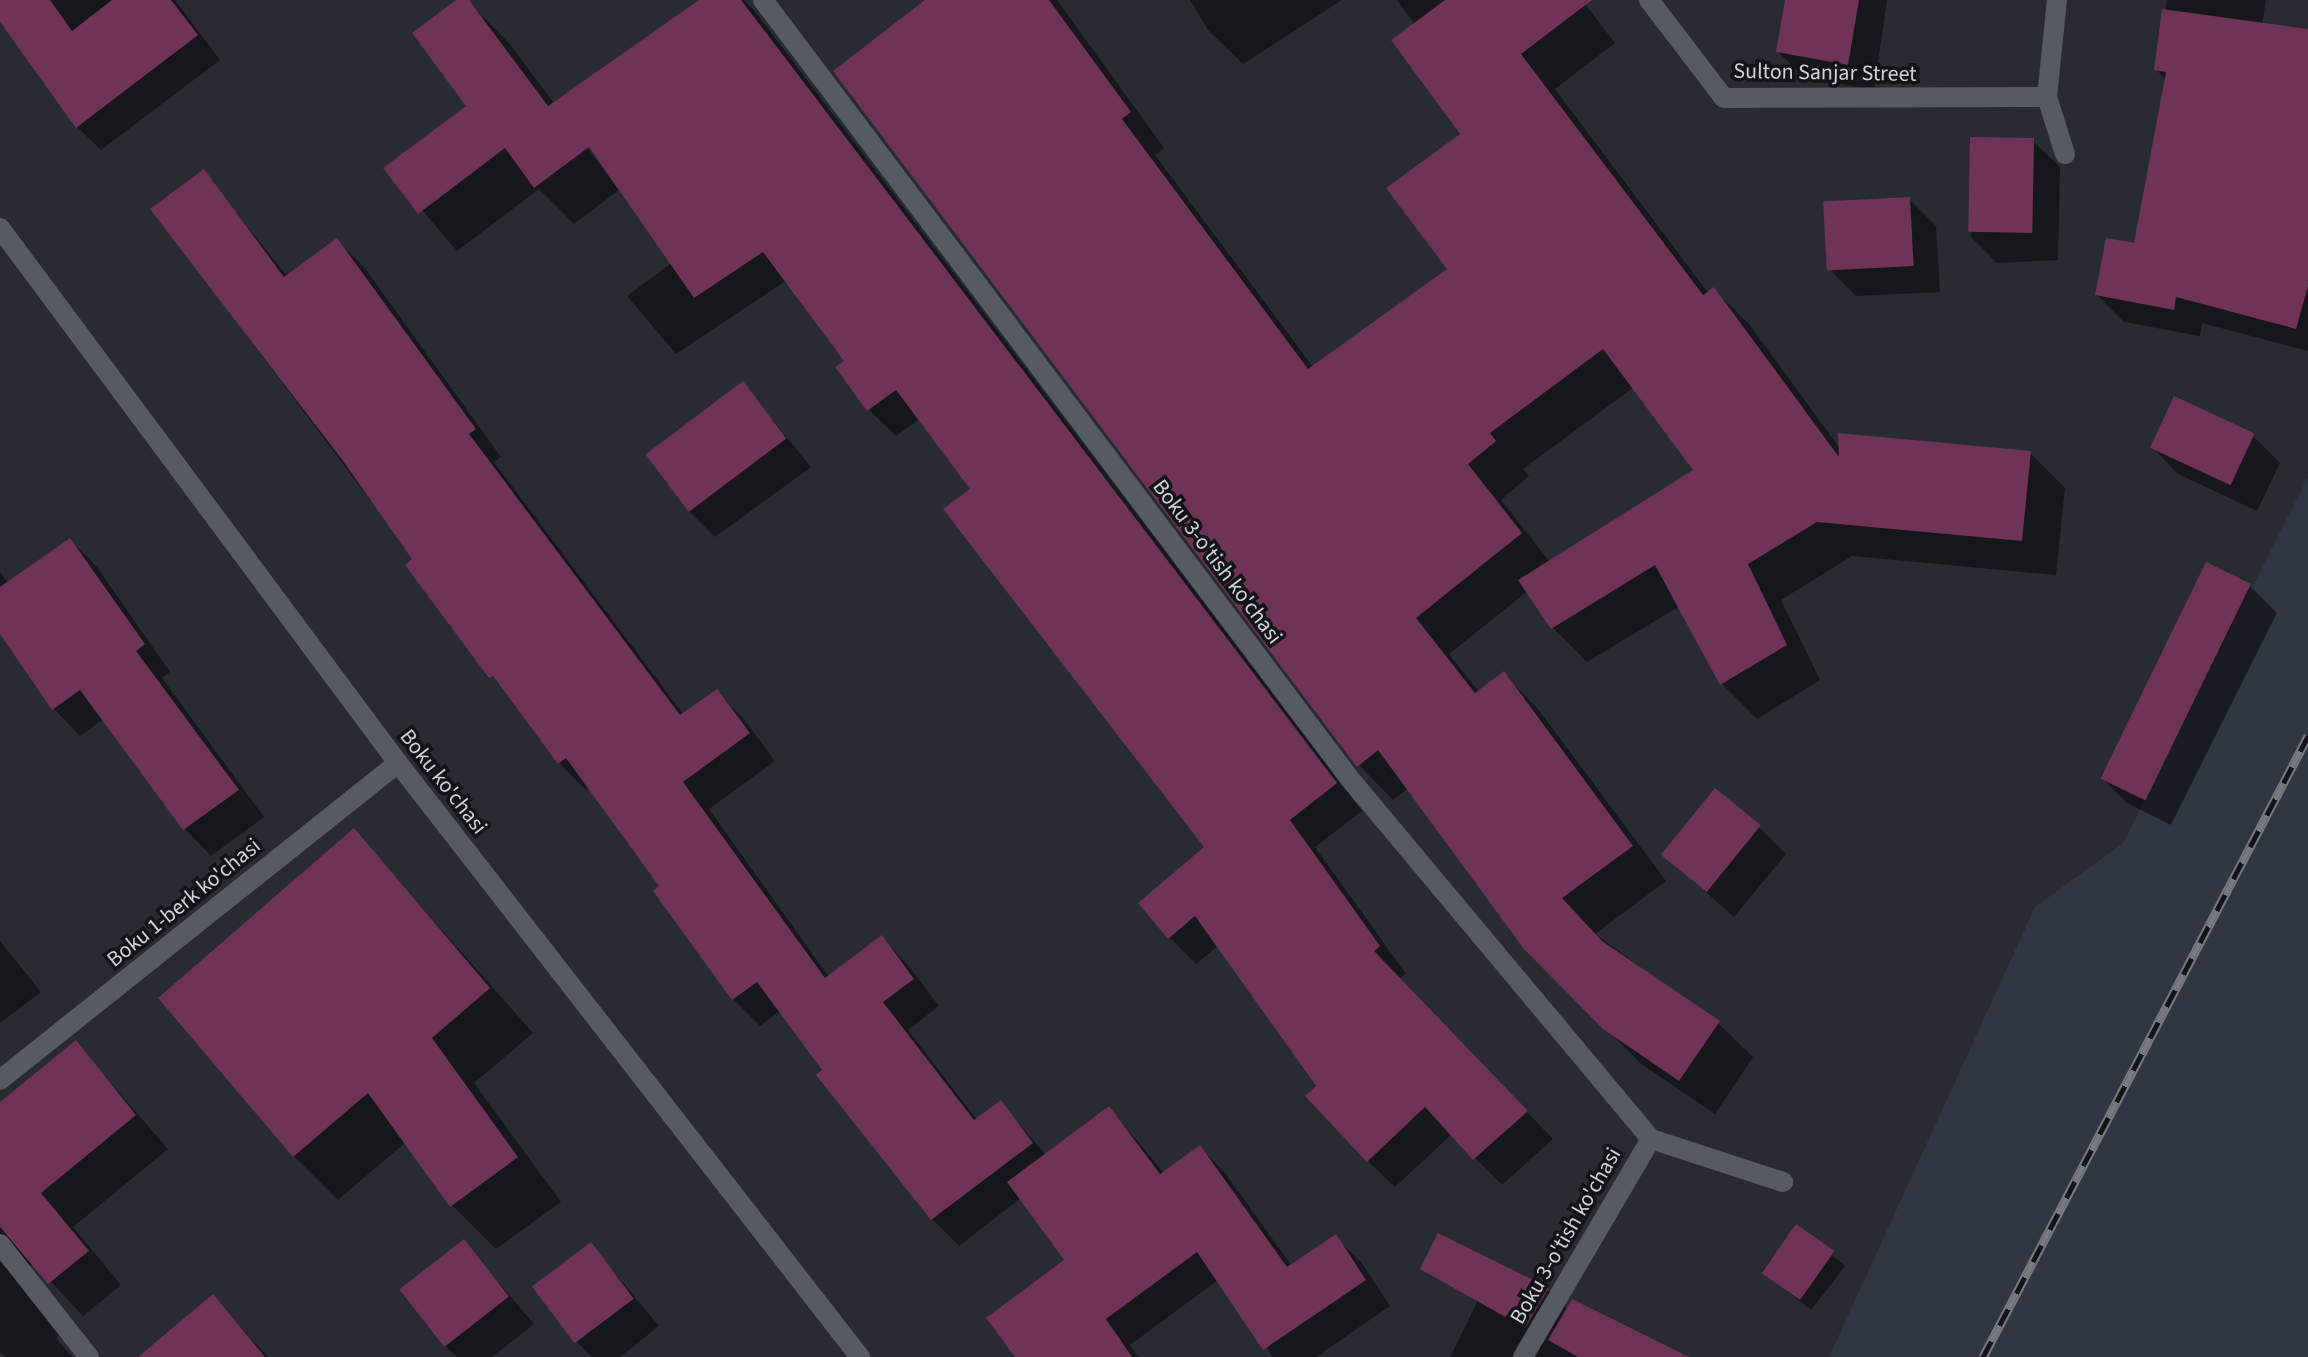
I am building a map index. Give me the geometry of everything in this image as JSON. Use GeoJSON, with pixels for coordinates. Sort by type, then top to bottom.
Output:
{"type":"FeatureCollection","features":[{"type":"Feature","properties":{"kind":"street","name":"Boku 3-o'tish ko'chasi"},"geometry":{"type":"LineString","coordinates":[[763,0],[1350,779],[1651,1139],[1783,1182]]}},
{"type":"Feature","properties":{"kind":"street","name":"Sulton Sanjar Street"},"geometry":{"type":"LineString","coordinates":[[1649,0],[1724,98],[2047,97]]}},
{"type":"Feature","properties":{"kind":"street"},"geometry":{"type":"LineString","coordinates":[[2057,0],[2047,97],[2065,154]]}},
{"type":"Feature","properties":{"kind":"street","name":"Boku ko'chasi"},"geometry":{"type":"LineString","coordinates":[[0,228],[398,763],[860,1357]]}},
{"type":"Feature","properties":{"kind":"street","name":"Boku 1-berk ko'chasi"},"geometry":{"type":"LineString","coordinates":[[0,1080],[398,763]]}},
{"type":"Feature","properties":{"kind":"street","name":"Boku 3-o'tish ko'chasi"},"geometry":{"type":"LineString","coordinates":[[1523,1357],[1651,1139]]}},
{"type":"Feature","properties":{"kind":"street"},"geometry":{"type":"LineString","coordinates":[[0,1244],[89,1357]]}},
{"type":"Feature","properties":{"kind":"shaded area"},"geometry":{"type":"Polygon","coordinates":[[[2308,477],[2308,1357],[1829,1357],[2035,907],[2123,843],[2308,477]]]}},
{"type":"Feature","properties":{"kind":"building"},"geometry":{"type":"Polygon","coordinates":[[[0,0],[50,0],[72,31],[112,0],[171,0],[198,35],[76,128],[0,22],[0,0]]]}},
{"type":"Feature","properties":{"kind":"building"},"geometry":{"type":"Polygon","coordinates":[[[456,0],[469,0],[548,106],[699,0],[741,0],[1337,783],[1290,820],[1380,946],[1374,951],[1528,1111],[1473,1160],[1425,1107],[1367,1162],[1305,1096],[1316,1086],[1195,916],[1168,939],[1138,903],[1204,847],[943,509],[970,489],[896,390],[867,411],[835,367],[844,361],[763,252],[694,298],[589,147],[534,188],[505,148],[418,214],[383,168],[466,106],[412,33],[456,0]]]}},
{"type":"Feature","properties":{"kind":"building"},"geometry":{"type":"Polygon","coordinates":[[[925,0],[1049,0],[1131,112],[1122,119],[1308,369],[1447,269],[1386,188],[1460,134],[1391,40],[1445,0],[1592,0],[1521,54],[1703,295],[1714,287],[1839,457],[1838,433],[2031,451],[2022,541],[1817,522],[1748,564],[1787,645],[1720,685],[1655,565],[1551,629],[1518,580],[1693,470],[1603,349],[1490,433],[1496,441],[1468,464],[1522,533],[1416,618],[1475,693],[1504,671],[1633,846],[1562,898],[1602,941],[1720,1021],[1679,1081],[1603,1029],[1524,949],[1378,750],[1357,767],[833,71],[925,0]]]}},
{"type":"Feature","properties":{"kind":"building"},"geometry":{"type":"Polygon","coordinates":[[[1785,0],[1859,0],[1848,65],[1776,52],[1785,0]]]}},
{"type":"Feature","properties":{"kind":"building"},"geometry":{"type":"Polygon","coordinates":[[[2162,9],[2308,29],[2308,286],[2296,329],[2176,297],[2174,310],[2095,295],[2106,238],[2134,243],[2166,72],[2154,70],[2162,9]]]}},
{"type":"Feature","properties":{"kind":"building"},"geometry":{"type":"Polygon","coordinates":[[[1970,137],[2034,138],[2032,233],[1968,232],[1970,137]]]}},
{"type":"Feature","properties":{"kind":"building"},"geometry":{"type":"Polygon","coordinates":[[[204,169],[284,277],[337,238],[476,429],[469,434],[680,715],[717,689],[750,733],[683,782],[825,978],[882,935],[914,979],[883,1002],[974,1120],[1001,1100],[1033,1143],[931,1220],[816,1075],[822,1070],[757,982],[732,1000],[653,891],[659,886],[566,758],[558,764],[493,676],[489,678],[405,565],[412,559],[343,461],[150,209],[204,169]]]}},
{"type":"Feature","properties":{"kind":"building"},"geometry":{"type":"Polygon","coordinates":[[[1910,197],[1914,266],[1827,270],[1823,202],[1910,197]]]}},
{"type":"Feature","properties":{"kind":"building"},"geometry":{"type":"Polygon","coordinates":[[[743,381],[786,439],[689,512],[646,454],[743,381]]]}},
{"type":"Feature","properties":{"kind":"building"},"geometry":{"type":"Polygon","coordinates":[[[2174,396],[2255,434],[2231,485],[2150,448],[2174,396]]]}},
{"type":"Feature","properties":{"kind":"building"},"geometry":{"type":"Polygon","coordinates":[[[70,538],[145,644],[136,651],[239,790],[183,830],[80,690],[52,710],[0,634],[0,587],[70,538]]]}},
{"type":"Feature","properties":{"kind":"building"},"geometry":{"type":"Polygon","coordinates":[[[2206,562],[2251,584],[2145,801],[2100,779],[2206,562]]]}},
{"type":"Feature","properties":{"kind":"building"},"geometry":{"type":"Polygon","coordinates":[[[1715,788],[1761,825],[1707,892],[1661,855],[1715,788]]]}},
{"type":"Feature","properties":{"kind":"building"},"geometry":{"type":"Polygon","coordinates":[[[354,828],[490,988],[432,1038],[518,1157],[450,1207],[368,1093],[293,1157],[158,998],[354,828]]]}},
{"type":"Feature","properties":{"kind":"building"},"geometry":{"type":"Polygon","coordinates":[[[76,1040],[136,1115],[41,1193],[89,1251],[48,1284],[0,1227],[0,1102],[76,1040]]]}},
{"type":"Feature","properties":{"kind":"building"},"geometry":{"type":"Polygon","coordinates":[[[1109,1106],[1160,1174],[1200,1145],[1287,1267],[1336,1234],[1366,1280],[1263,1350],[1197,1252],[1106,1319],[1132,1357],[1015,1357],[986,1318],[1064,1260],[1007,1182],[1109,1106]]]}},
{"type":"Feature","properties":{"kind":"building"},"geometry":{"type":"Polygon","coordinates":[[[1796,1224],[1835,1251],[1800,1300],[1762,1273],[1796,1224]]]}},
{"type":"Feature","properties":{"kind":"building"},"geometry":{"type":"Polygon","coordinates":[[[1438,1233],[1549,1288],[1525,1328],[1420,1269],[1438,1233]]]}},
{"type":"Feature","properties":{"kind":"building"},"geometry":{"type":"Polygon","coordinates":[[[464,1239],[509,1297],[444,1347],[399,1289],[464,1239]]]}},
{"type":"Feature","properties":{"kind":"building"},"geometry":{"type":"Polygon","coordinates":[[[591,1242],[634,1299],[575,1343],[532,1287],[591,1242]]]}},
{"type":"Feature","properties":{"kind":"building"},"geometry":{"type":"Polygon","coordinates":[[[213,1294],[265,1357],[138,1357],[213,1294]]]}},
{"type":"Feature","properties":{"kind":"building"},"geometry":{"type":"Polygon","coordinates":[[[1572,1299],[1689,1357],[1578,1357],[1548,1340],[1572,1299]]]}},
{"type":"Feature","properties":{"kind":"railway"},"geometry":{"type":"LineString","coordinates":[[1983,1357],[2308,736]]}}]}
